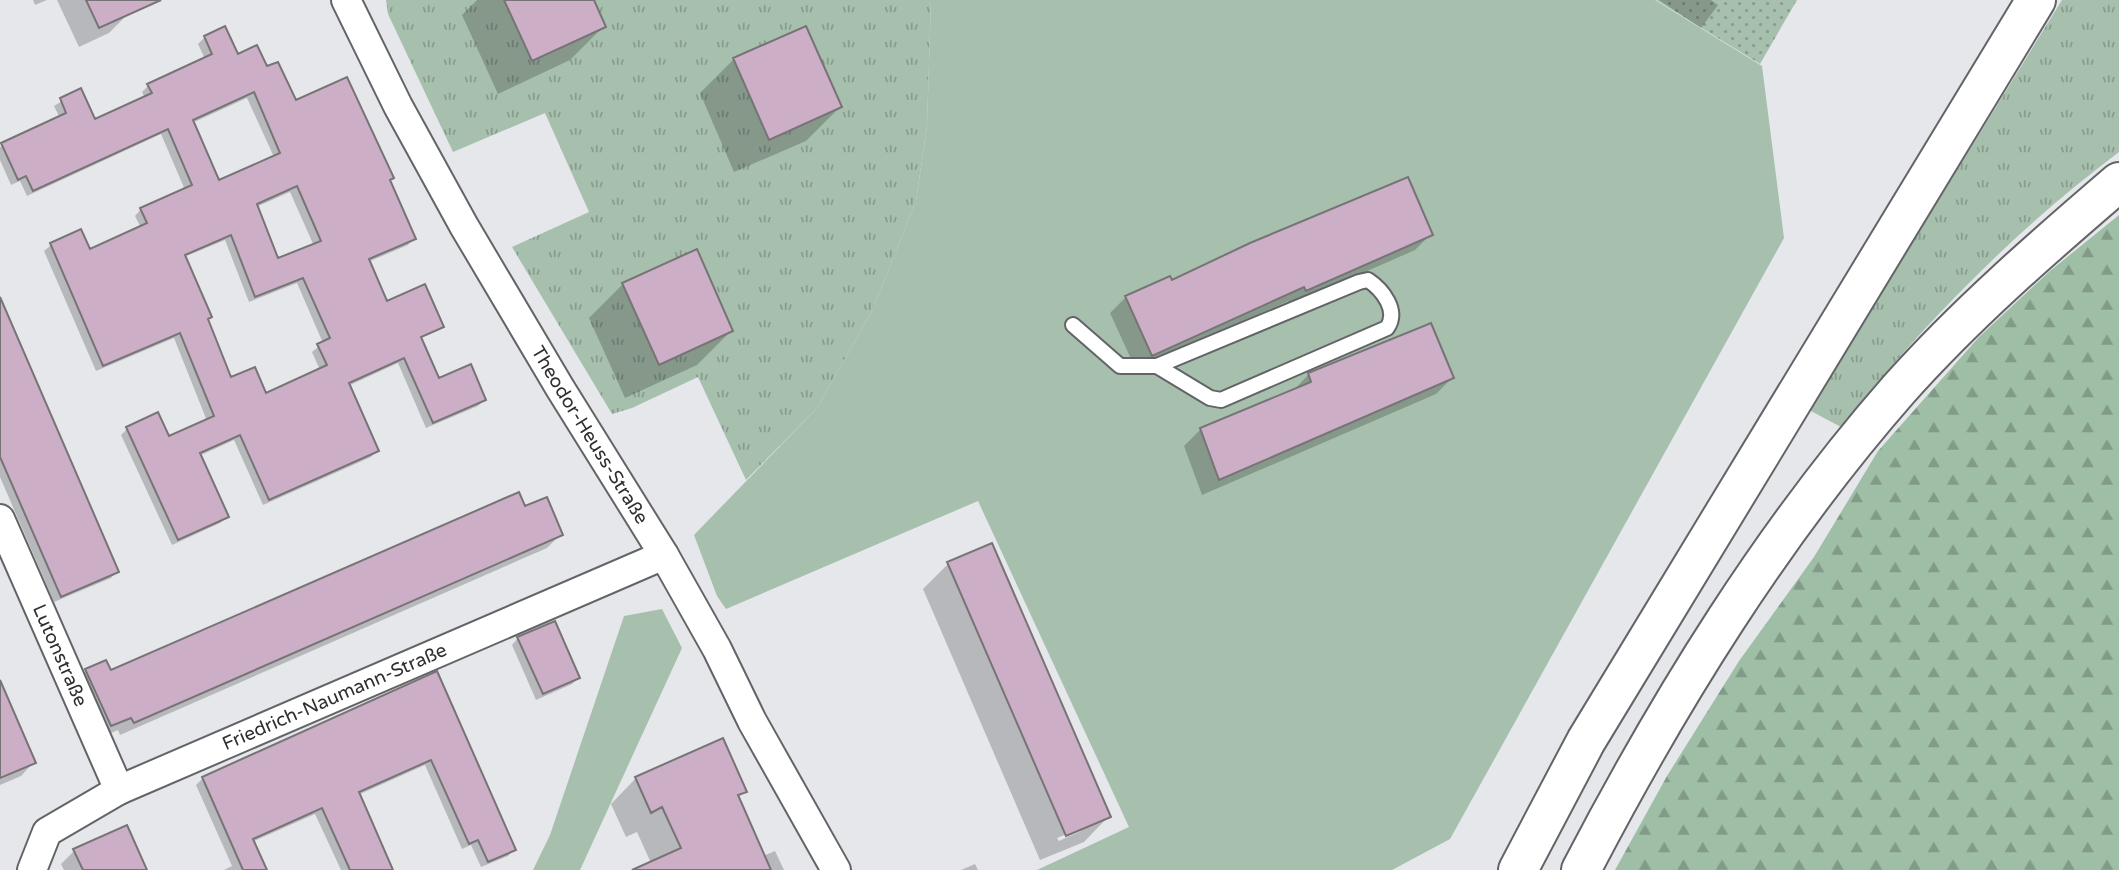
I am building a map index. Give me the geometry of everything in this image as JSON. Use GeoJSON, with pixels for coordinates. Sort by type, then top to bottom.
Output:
{"type":"FeatureCollection","features":[{"type":"Feature","properties":{"kind":"highway"},"geometry":{"type":"LineString","coordinates":[[1518,870],[1593,729],[2036,0]]}},
{"type":"Feature","properties":{"kind":"highway"},"geometry":{"type":"LineString","coordinates":[[1581,870],[1622,791],[1691,674],[1778,541],[1908,380],[2034,255],[2119,183]]}},
{"type":"Feature","properties":{"kind":"street","name":"Theodor-Heuss-Straße"},"geometry":{"type":"LineString","coordinates":[[346,0],[398,106],[464,226],[559,388],[664,555],[718,649],[752,721],[836,870]]}},
{"type":"Feature","properties":{"kind":"street","name":"Lutonstraße"},"geometry":{"type":"LineString","coordinates":[[0,519],[119,790]]}},
{"type":"Feature","properties":{"kind":"street","name":"Friedrich-Naumann-Straße"},"geometry":{"type":"LineString","coordinates":[[32,870],[47,832],[119,790],[664,555]]}},
{"type":"Feature","properties":{"kind":"lane"},"geometry":{"type":"LineString","coordinates":[[1073,325],[1120,366],[1157,366],[1359,282],[1368,280],[1378,286],[1391,308],[1392,321],[1387,328],[1221,400],[1210,398],[1157,366]]}},
{"type":"Feature","properties":{"kind":"green space"},"geometry":{"type":"Polygon","coordinates":[[[386,0],[504,0],[532,61],[606,27],[594,0],[931,0],[927,126],[916,201],[872,311],[817,408],[746,480],[698,377],[632,408],[612,414],[512,247],[589,212],[545,113],[453,152],[388,14],[386,0]],[[806,26],[733,58],[769,139],[842,107],[806,26]],[[696,250],[622,283],[659,365],[733,331],[696,250]]]}},
{"type":"Feature","properties":{"kind":"green space"},"geometry":{"type":"Polygon","coordinates":[[[931,0],[1655,0],[1762,66],[1784,238],[1450,839],[1392,870],[1037,870],[1129,827],[978,501],[726,609],[717,596],[694,535],[817,408],[872,311],[916,201],[927,126],[931,0]]]}},
{"type":"Feature","properties":{"kind":"green space"},"geometry":{"type":"Polygon","coordinates":[[[1656,0],[1797,0],[1760,64],[1656,0]]]}},
{"type":"Feature","properties":{"kind":"green space"},"geometry":{"type":"Polygon","coordinates":[[[2062,0],[2119,0],[2119,152],[2043,214],[1971,281],[1904,352],[1841,427],[1809,410],[2062,0]]]}},
{"type":"Feature","properties":{"kind":"green space"},"geometry":{"type":"Polygon","coordinates":[[[2119,215],[2119,870],[1615,870],[1667,776],[1739,661],[1814,557],[1878,451],[1979,337],[2050,271],[2119,215]]]}},
{"type":"Feature","properties":{"kind":"green space"},"geometry":{"type":"Polygon","coordinates":[[[662,609],[682,648],[580,870],[533,870],[550,835],[624,616],[662,609]]]}},
{"type":"Feature","properties":{"kind":"building"},"geometry":{"type":"Polygon","coordinates":[[[86,0],[161,0],[99,28],[86,0]]]}},
{"type":"Feature","properties":{"kind":"building"},"geometry":{"type":"Polygon","coordinates":[[[504,0],[594,0],[606,27],[532,61],[504,0]]]}},
{"type":"Feature","properties":{"kind":"building"},"geometry":{"type":"Polygon","coordinates":[[[225,26],[238,54],[257,45],[267,66],[278,62],[296,100],[347,77],[394,178],[390,180],[416,239],[369,259],[387,301],[425,284],[444,327],[421,337],[439,378],[471,364],[486,400],[433,423],[404,358],[349,383],[379,451],[269,500],[240,435],[200,453],[229,517],[178,540],[126,427],[158,412],[169,436],[214,416],[180,333],[103,366],[50,243],[81,229],[90,249],[147,223],[140,208],[192,185],[168,129],[33,191],[26,176],[18,180],[1,143],[66,113],[60,98],[81,88],[95,119],[152,93],[147,84],[212,54],[204,36],[225,26]],[[254,92],[193,120],[219,180],[280,153],[254,92]],[[297,186],[257,204],[278,258],[321,241],[297,186]],[[231,235],[185,255],[212,317],[208,319],[231,377],[255,367],[266,393],[327,365],[317,344],[330,338],[303,278],[255,297],[231,235]]]}},
{"type":"Feature","properties":{"kind":"building"},"geometry":{"type":"Polygon","coordinates":[[[806,26],[842,107],[769,140],[733,58],[806,26]]]}},
{"type":"Feature","properties":{"kind":"building"},"geometry":{"type":"Polygon","coordinates":[[[1408,177],[1433,235],[1306,291],[1304,287],[1152,356],[1125,296],[1170,276],[1172,280],[1250,243],[1408,177]]]}},
{"type":"Feature","properties":{"kind":"building"},"geometry":{"type":"Polygon","coordinates":[[[697,249],[733,331],[659,365],[622,283],[697,249]]]}},
{"type":"Feature","properties":{"kind":"building"},"geometry":{"type":"Polygon","coordinates":[[[0,297],[119,572],[61,597],[0,457],[0,297]]]}},
{"type":"Feature","properties":{"kind":"building"},"geometry":{"type":"Polygon","coordinates":[[[1431,323],[1454,378],[1219,480],[1200,428],[1311,382],[1308,373],[1431,323]]]}},
{"type":"Feature","properties":{"kind":"building"},"geometry":{"type":"Polygon","coordinates":[[[519,492],[525,506],[547,497],[563,535],[134,723],[131,718],[111,726],[85,669],[106,660],[111,670],[519,492]]]}},
{"type":"Feature","properties":{"kind":"building"},"geometry":{"type":"Polygon","coordinates":[[[992,543],[1111,817],[1066,836],[947,562],[992,543]]]}},
{"type":"Feature","properties":{"kind":"building"},"geometry":{"type":"Polygon","coordinates":[[[555,621],[580,678],[543,694],[517,637],[555,621]]]}},
{"type":"Feature","properties":{"kind":"building"},"geometry":{"type":"Polygon","coordinates":[[[437,671],[516,850],[488,862],[478,840],[469,844],[431,760],[359,792],[393,870],[350,870],[322,808],[253,839],[267,870],[243,870],[202,777],[437,671]]]}},
{"type":"Feature","properties":{"kind":"building"},"geometry":{"type":"Polygon","coordinates":[[[0,680],[36,763],[0,778],[0,680]]]}},
{"type":"Feature","properties":{"kind":"building"},"geometry":{"type":"Polygon","coordinates":[[[723,738],[747,792],[738,795],[771,870],[632,870],[681,848],[662,807],[651,813],[635,777],[723,738]]]}},
{"type":"Feature","properties":{"kind":"building"},"geometry":{"type":"Polygon","coordinates":[[[127,825],[147,870],[83,870],[73,849],[127,825]]]}}]}
